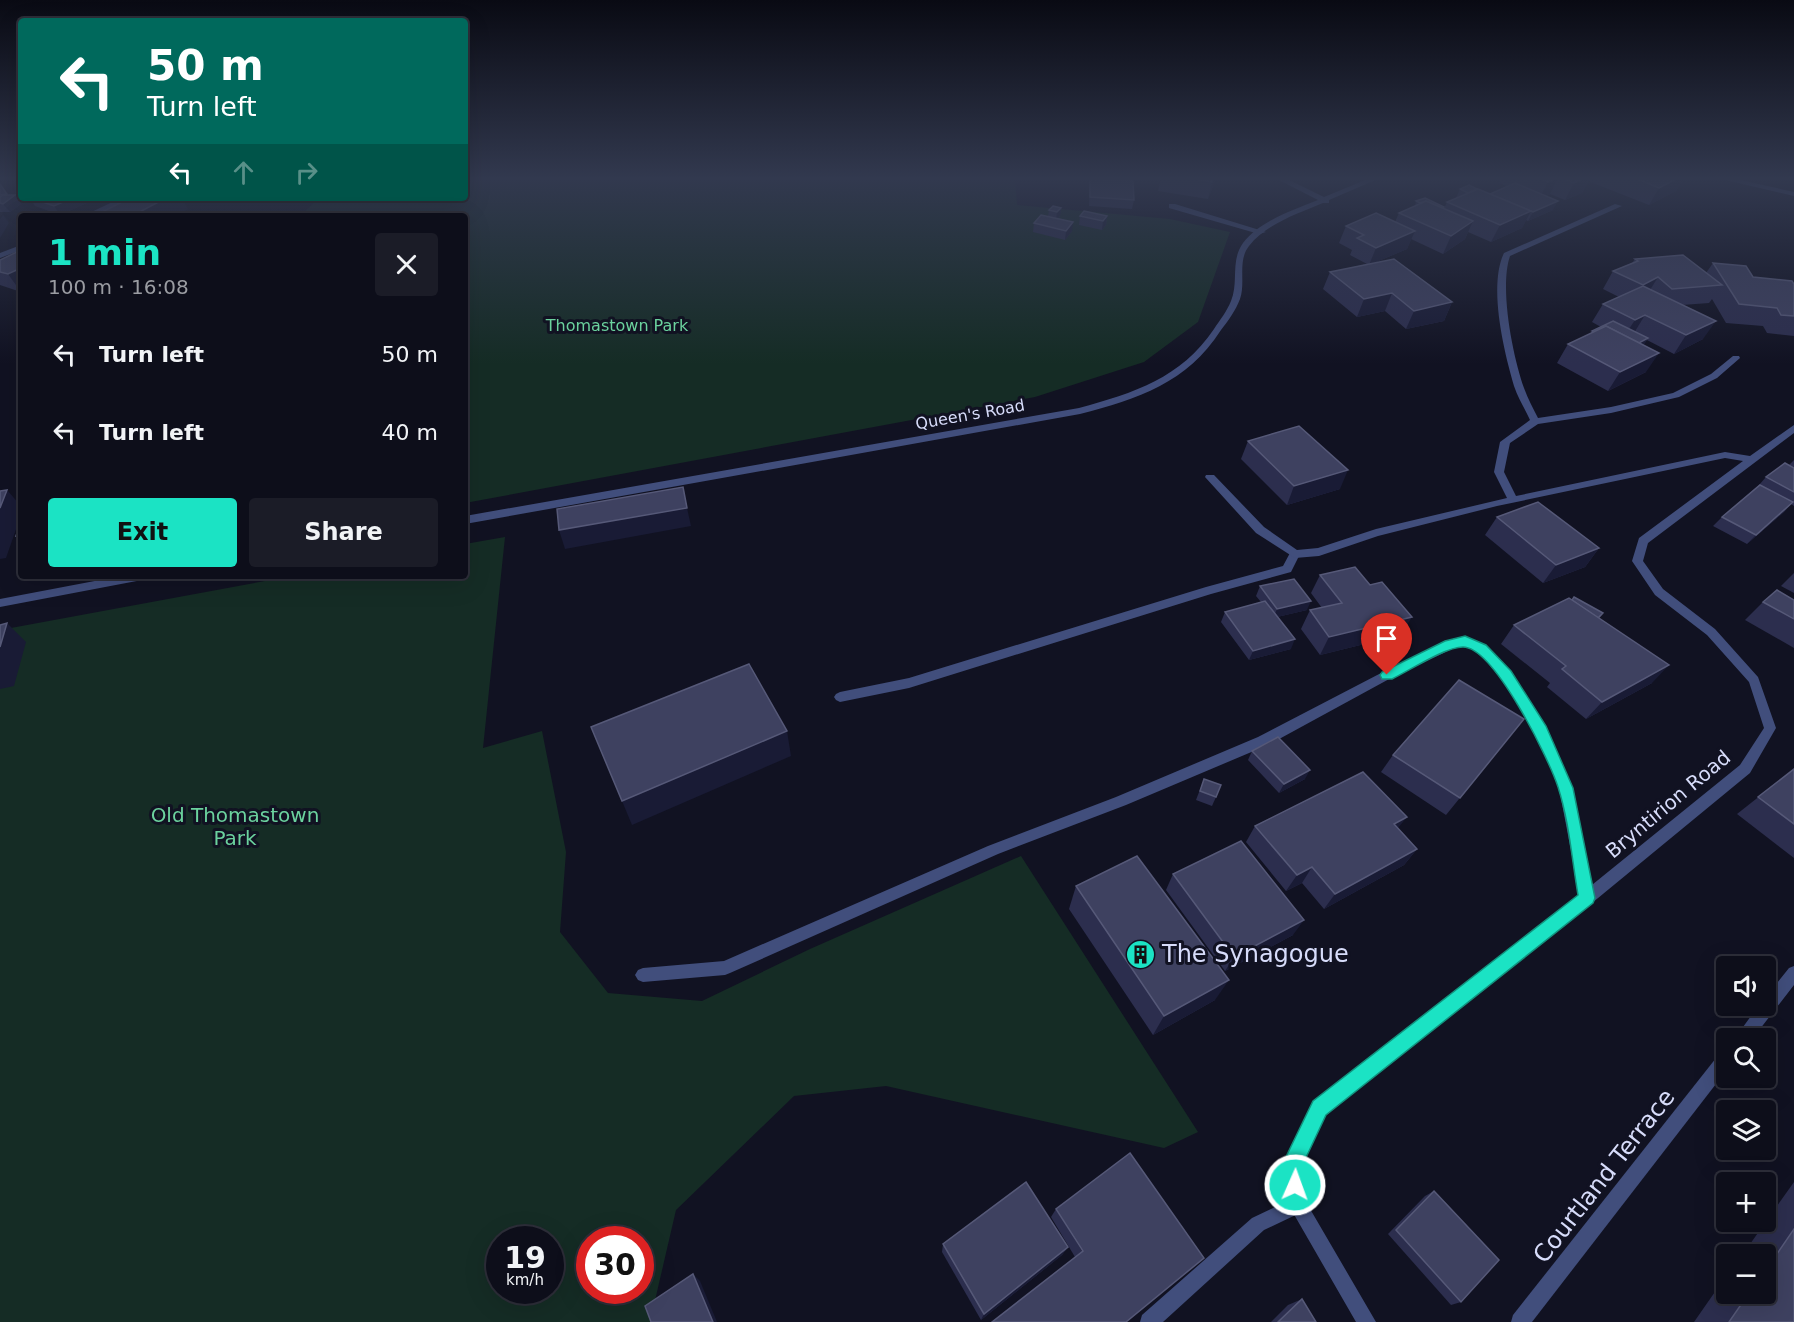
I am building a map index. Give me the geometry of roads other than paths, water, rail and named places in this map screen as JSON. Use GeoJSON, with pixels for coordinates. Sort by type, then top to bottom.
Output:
{"type":"FeatureCollection","features":[{"type":"Feature","properties":{"kind":"street","name":"Queen's Road"},"geometry":{"type":"LineString","coordinates":[[468,519],[1080,411],[1123,400],[1163,385],[1209,346],[1237,296],[1237,266],[1246,243],[1250,240]]}},
{"type":"Feature","properties":{"kind":"street"},"geometry":{"type":"LineString","coordinates":[[1535,421],[1520,389],[1508,334],[1500,265],[1507,255],[1542,240]]}},
{"type":"Feature","properties":{"kind":"street"},"geometry":{"type":"LineString","coordinates":[[0,256],[18,248]]}},
{"type":"Feature","properties":{"kind":"street"},"geometry":{"type":"LineString","coordinates":[[1513,500],[1499,472],[1505,442],[1535,421],[1611,410],[1676,395],[1714,376],[1736,358]]}},
{"type":"Feature","properties":{"kind":"street","name":"Bryntirion Road"},"geometry":{"type":"LineString","coordinates":[[1367,1322],[1298,1205],[1292,1165],[1320,1108],[1587,898],[1745,769],[1770,728],[1754,680],[1711,632],[1659,592],[1637,561],[1643,541],[1794,428]]}},
{"type":"Feature","properties":{"kind":"street"},"geometry":{"type":"LineString","coordinates":[[1210,477],[1260,530],[1295,554],[1319,552],[1376,533],[1513,500],[1725,455],[1752,460]]}},
{"type":"Feature","properties":{"kind":"street"},"geometry":{"type":"LineString","coordinates":[[840,697],[909,684],[1210,590],[1287,569],[1295,554]]}},
{"type":"Feature","properties":{"kind":"street"},"geometry":{"type":"LineString","coordinates":[[0,603],[126,579]]}},
{"type":"Feature","properties":{"kind":"street"},"geometry":{"type":"LineString","coordinates":[[643,975],[725,968],[993,850],[1121,801],[1263,741],[1398,670],[1449,645],[1465,641],[1481,649],[1506,675],[1539,726],[1566,788],[1587,898]]}},
{"type":"Feature","properties":{"kind":"street"},"geometry":{"type":"LineString","coordinates":[[1751,1028],[1794,973]]}},
{"type":"Feature","properties":{"kind":"street","name":"Courtland Terrace"},"geometry":{"type":"LineString","coordinates":[[1520,1322],[1716,1072]]}},
{"type":"Feature","properties":{"kind":"street"},"geometry":{"type":"LineString","coordinates":[[1149,1322],[1258,1224],[1298,1205]]}},
{"type":"Feature","properties":{"kind":"place","name":"The Synagogue"},"geometry":{"type":"Point","coordinates":[1141,954]}},
{"type":"Feature","properties":{"kind":"park label","name":"Thomastown Park"},"geometry":{"type":"Point","coordinates":[617,325]}},
{"type":"Feature","properties":{"kind":"park label","name":"Old Thomastown Park"},"geometry":{"type":"Point","coordinates":[235,826]}}]}
